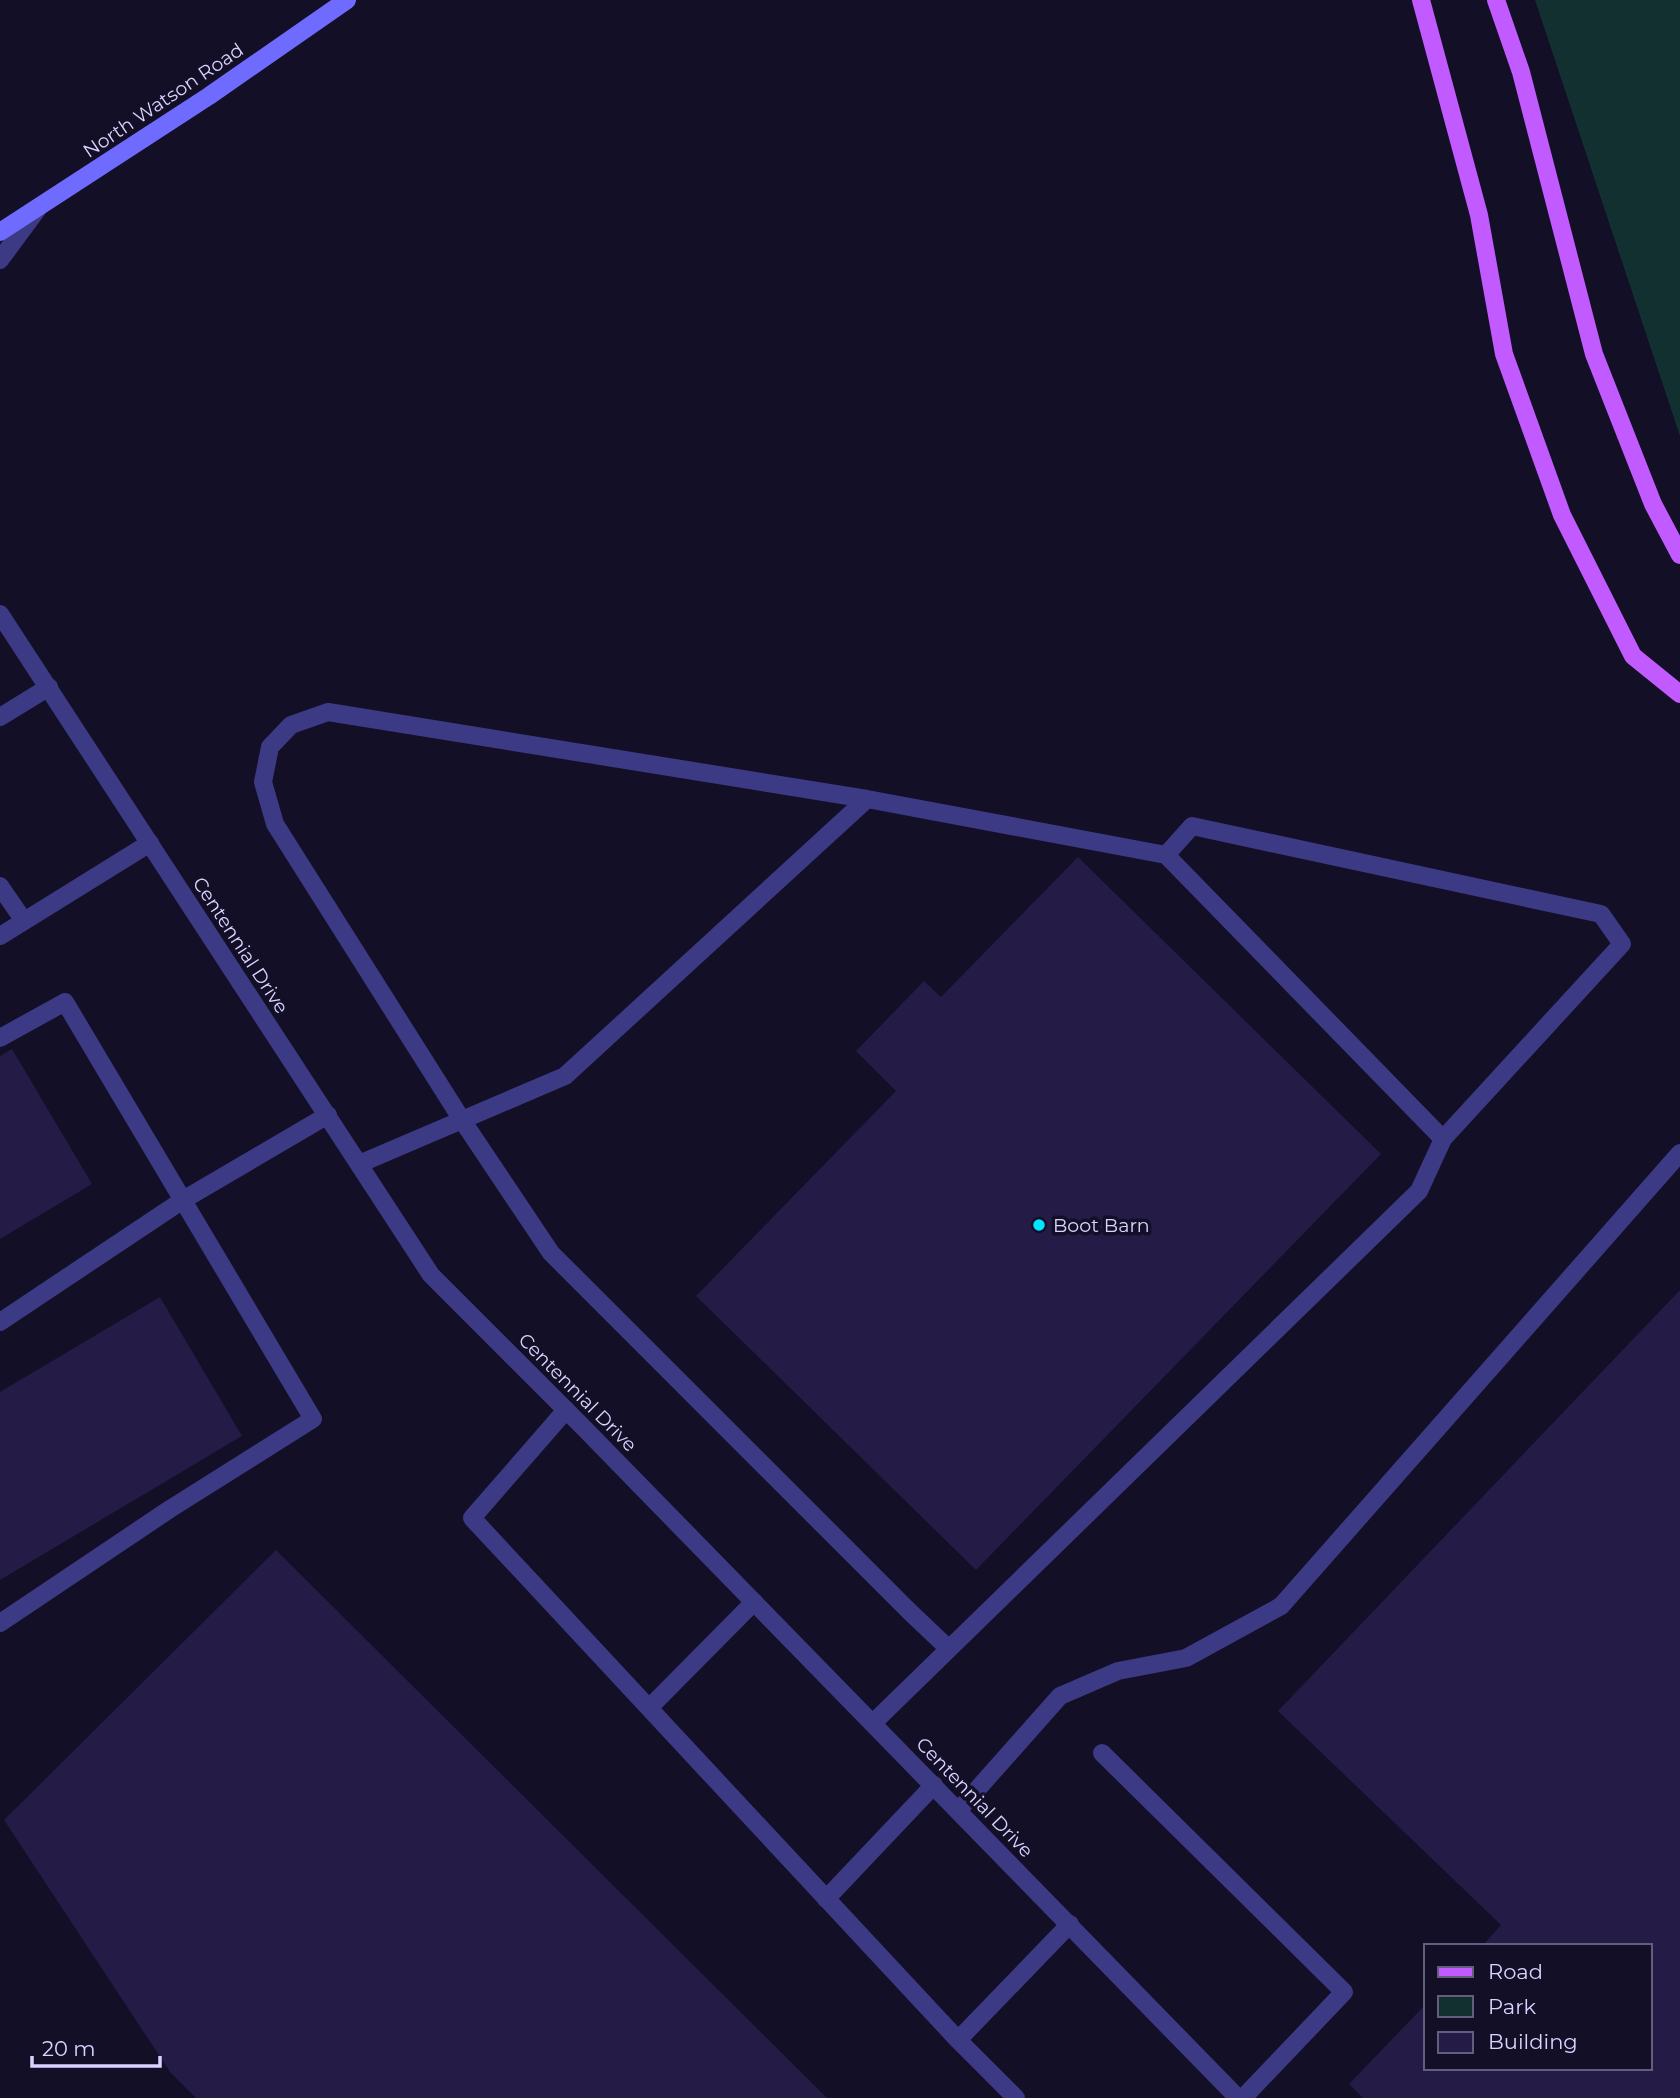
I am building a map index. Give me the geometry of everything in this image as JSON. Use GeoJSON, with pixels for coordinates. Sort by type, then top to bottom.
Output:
{"type":"FeatureCollection","features":[{"type":"Feature","properties":{"kind":"main road","name":"North Watson Road"},"geometry":{"type":"LineString","coordinates":[[0,232],[209,96],[347,0]]}},
{"type":"Feature","properties":{"kind":"main road"},"geometry":{"type":"LineString","coordinates":[[1421,0],[1479,215],[1504,354],[1562,515],[1633,656],[1680,694]]}},
{"type":"Feature","properties":{"kind":"main road"},"geometry":{"type":"LineString","coordinates":[[1496,0],[1521,72],[1594,354],[1653,504],[1680,555]]}},
{"type":"Feature","properties":{"kind":"street"},"geometry":{"type":"LineString","coordinates":[[0,260],[37,209]]}},
{"type":"Feature","properties":{"kind":"street","name":"Centennial Drive"},"geometry":{"type":"LineString","coordinates":[[0,604],[3,617],[431,1276],[566,1410],[1241,2098]]}},
{"type":"Feature","properties":{"kind":"street"},"geometry":{"type":"LineString","coordinates":[[0,717],[49,687]]}},
{"type":"Feature","properties":{"kind":"street"},"geometry":{"type":"LineString","coordinates":[[949,1648],[551,1253],[462,1120],[275,824],[263,782],[270,747],[291,725],[328,712],[867,799],[1166,855],[1442,1140]]}},
{"type":"Feature","properties":{"kind":"street"},"geometry":{"type":"LineString","coordinates":[[359,1164],[565,1076],[867,799]]}},
{"type":"Feature","properties":{"kind":"street"},"geometry":{"type":"LineString","coordinates":[[873,1723],[1419,1191],[1442,1140],[1622,944],[1601,914],[1192,826],[1166,855]]}},
{"type":"Feature","properties":{"kind":"street"},"geometry":{"type":"LineString","coordinates":[[0,936],[150,843]]}},
{"type":"Feature","properties":{"kind":"street"},"geometry":{"type":"LineString","coordinates":[[0,886],[24,921]]}},
{"type":"Feature","properties":{"kind":"street"},"geometry":{"type":"LineString","coordinates":[[0,1038],[65,1002],[313,1419],[170,1509],[0,1623]]}},
{"type":"Feature","properties":{"kind":"street"},"geometry":{"type":"LineString","coordinates":[[0,1322],[183,1200],[328,1115]]}},
{"type":"Feature","properties":{"kind":"street"},"geometry":{"type":"LineString","coordinates":[[958,1811],[1060,1696],[1118,1671],[1186,1658],[1281,1606],[1680,1153]]}},
{"type":"Feature","properties":{"kind":"street"},"geometry":{"type":"LineString","coordinates":[[566,1410],[472,1518],[958,2040],[1016,2098]]}},
{"type":"Feature","properties":{"kind":"street"},"geometry":{"type":"LineString","coordinates":[[649,1708],[754,1602]]}},
{"type":"Feature","properties":{"kind":"street"},"geometry":{"type":"LineString","coordinates":[[1102,1753],[1344,1992],[1241,2098]]}},
{"type":"Feature","properties":{"kind":"street"},"geometry":{"type":"LineString","coordinates":[[826,1899],[934,1785]]}},
{"type":"Feature","properties":{"kind":"street"},"geometry":{"type":"LineString","coordinates":[[958,2040],[1070,1924]]}},
{"type":"Feature","properties":{"kind":"green space"},"geometry":{"type":"Polygon","coordinates":[[[1535,0],[1680,0],[1680,436],[1535,0]]]}},
{"type":"Feature","properties":{"kind":"building","name":"Boot Barn"},"geometry":{"type":"Polygon","coordinates":[[[1078,857],[1381,1154],[976,1570],[696,1296],[896,1091],[856,1051],[924,981],[941,997],[1078,857]]]}},
{"type":"Feature","properties":{"kind":"building"},"geometry":{"type":"Polygon","coordinates":[[[12,1049],[92,1184],[0,1239],[0,1056],[12,1049]]]}},
{"type":"Feature","properties":{"kind":"building"},"geometry":{"type":"Polygon","coordinates":[[[1680,1290],[1680,2098],[1363,2098],[1349,2084],[1424,2006],[1424,2070],[1652,2070],[1652,1944],[1484,1944],[1501,1925],[1278,1711],[1680,1290]]]}},
{"type":"Feature","properties":{"kind":"building"},"geometry":{"type":"Polygon","coordinates":[[[160,1297],[242,1436],[0,1580],[0,1392],[160,1297]]]}},
{"type":"Feature","properties":{"kind":"building"},"geometry":{"type":"Polygon","coordinates":[[[276,1550],[827,2098],[196,2098],[170,2072],[4,1820],[276,1550]]]}},
{"type":"Feature","properties":{"kind":"place","name":"Boot Barn"},"geometry":{"type":"Point","coordinates":[1039,1225]}}]}
